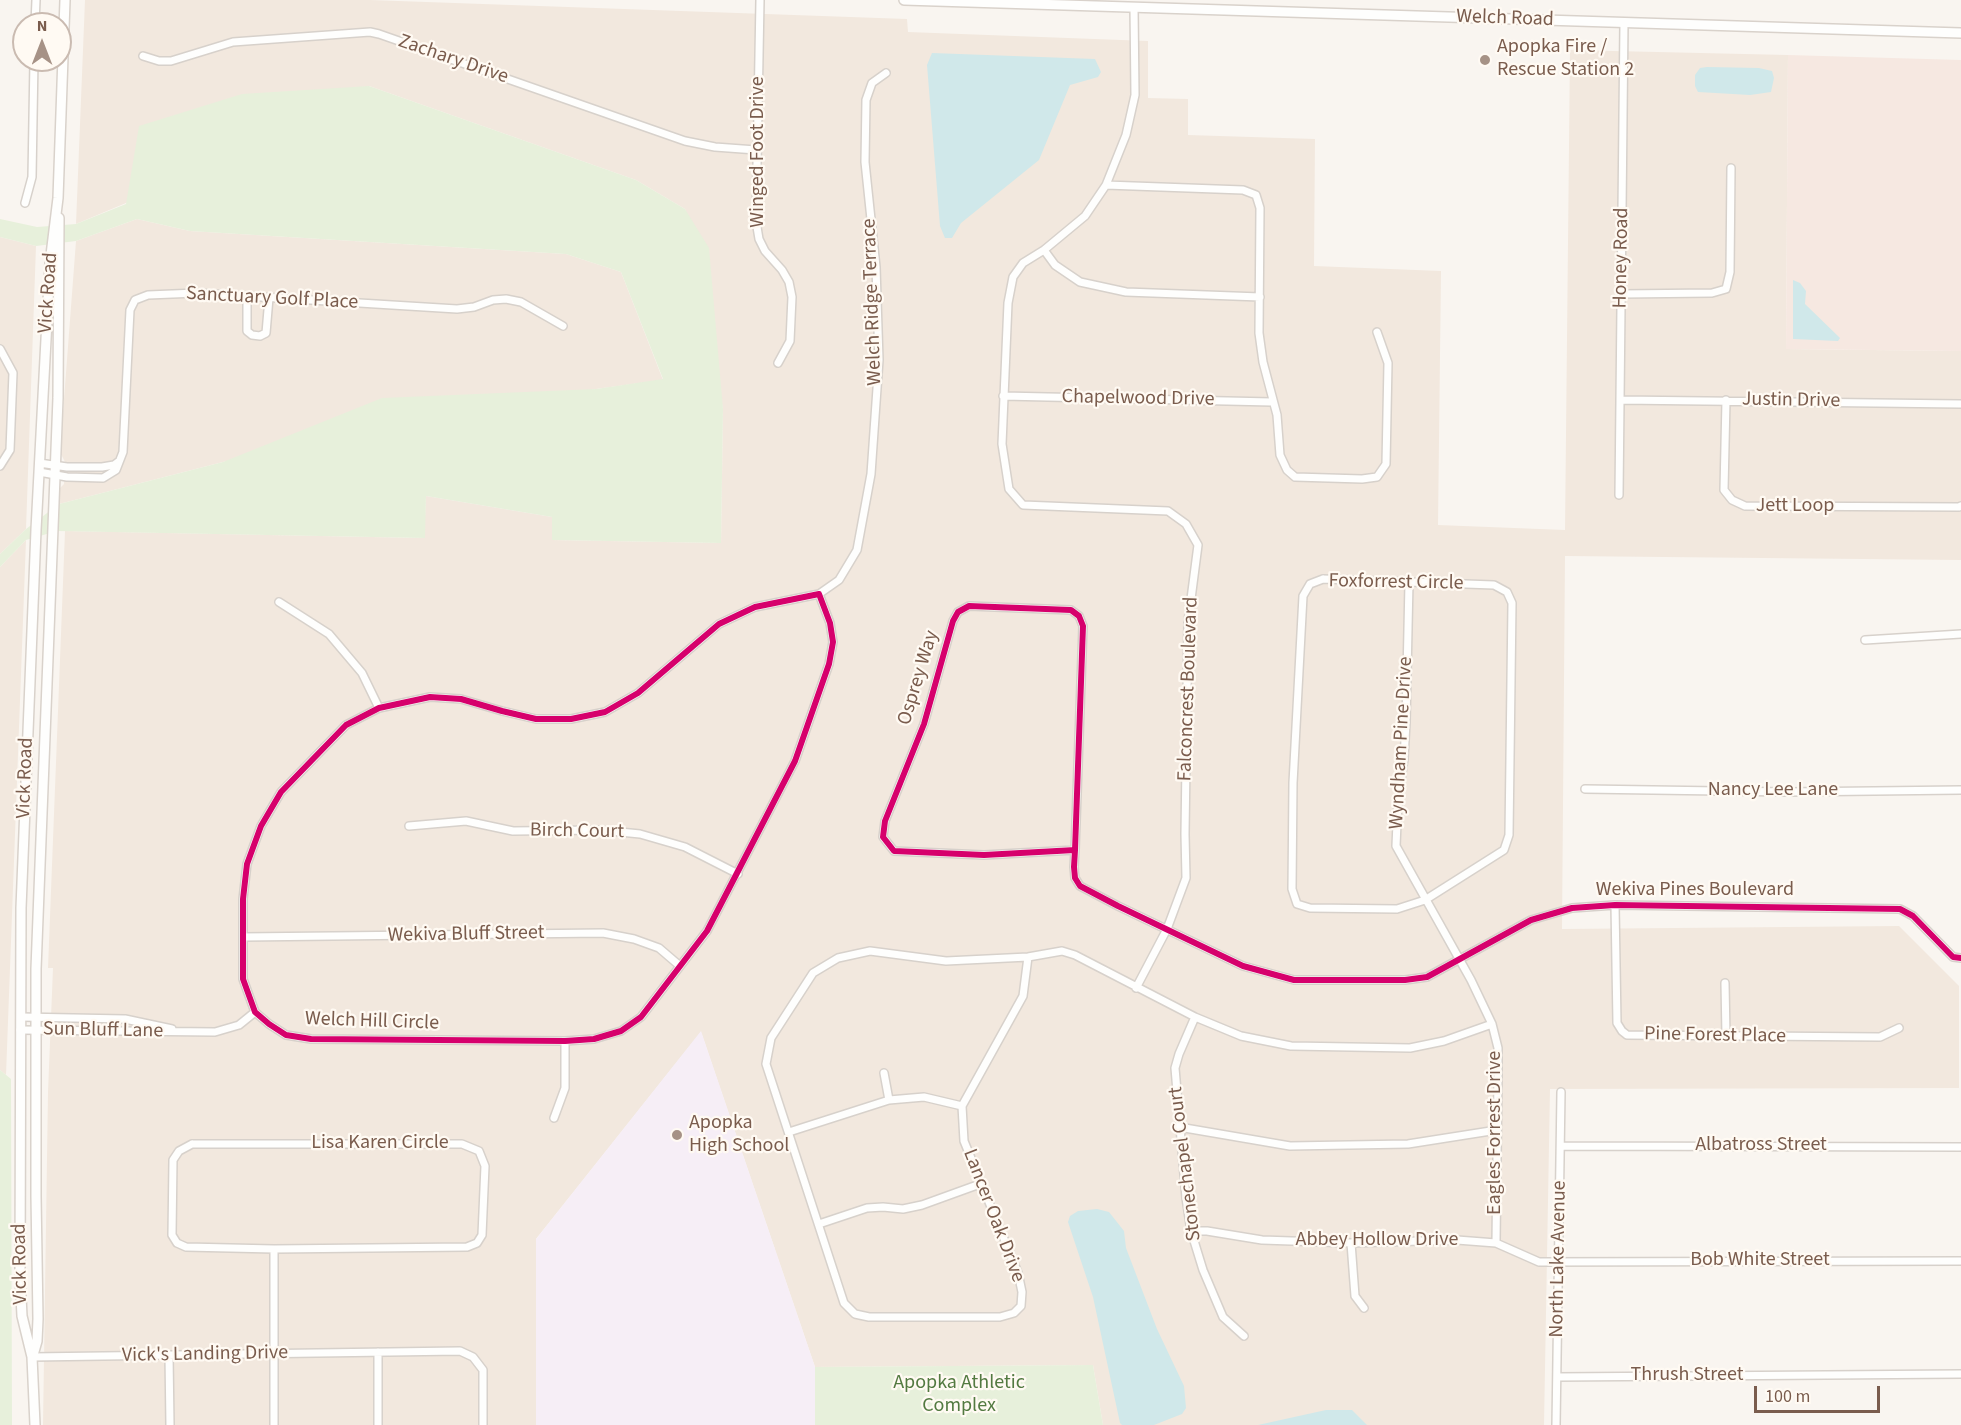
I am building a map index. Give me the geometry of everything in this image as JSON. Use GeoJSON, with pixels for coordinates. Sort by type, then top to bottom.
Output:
{"type":"FeatureCollection","features":[{"type":"Feature","properties":{"kind":"street","name":"Vick Road"},"geometry":{"type":"LineString","coordinates":[[35,1425],[32,1357],[22,1316],[20,1276],[22,896],[39,467],[50,263],[58,198],[65,0]]}},
{"type":"Feature","properties":{"kind":"street","name":"Winged Foot Drive"},"geometry":{"type":"LineString","coordinates":[[760,0],[756,221],[759,238],[765,251],[786,276],[792,297],[790,341],[778,363]]}},
{"type":"Feature","properties":{"kind":"street","name":"Welch Road"},"geometry":{"type":"LineString","coordinates":[[904,0],[1961,33]]}},
{"type":"Feature","properties":{"kind":"street","name":"Falconcrest Boulevard"},"geometry":{"type":"LineString","coordinates":[[1134,8],[1135,95],[1126,135],[1106,185],[1085,216],[1044,250],[1023,263],[1013,277],[1008,303],[1002,444],[1009,489],[1023,505],[1168,511],[1186,524],[1198,545],[1188,622],[1186,878],[1167,929],[1136,988]]}},
{"type":"Feature","properties":{"kind":"street","name":"Honey Road"},"geometry":{"type":"LineString","coordinates":[[1619,495],[1624,22]]}},
{"type":"Feature","properties":{"kind":"street","name":"Zachary Drive"},"geometry":{"type":"LineString","coordinates":[[143,56],[159,61],[171,61],[232,42],[370,32],[685,141],[715,147],[756,150]]}},
{"type":"Feature","properties":{"kind":"street"},"geometry":{"type":"LineString","coordinates":[[25,203],[32,177],[34,72]]}},
{"type":"Feature","properties":{"kind":"street","name":"Welch Ridge Terrace"},"geometry":{"type":"LineString","coordinates":[[819,594],[839,580],[857,550],[871,474],[879,360],[876,267],[866,162],[866,100],[872,83],[886,74]]}},
{"type":"Feature","properties":{"kind":"street"},"geometry":{"type":"LineString","coordinates":[[1622,294],[1712,293],[1726,289],[1730,272],[1731,168]]}},
{"type":"Feature","properties":{"kind":"street"},"geometry":{"type":"LineString","coordinates":[[1106,185],[1243,190],[1256,195],[1260,208],[1259,333],[1263,362],[1276,416],[1280,455],[1287,470],[1295,477],[1362,479],[1377,477],[1386,465],[1388,363],[1377,332]]}},
{"type":"Feature","properties":{"kind":"street","name":"Vick Road"},"geometry":{"type":"LineString","coordinates":[[32,1357],[37,1341],[38,1319],[35,1017],[56,469],[60,235],[58,198]]}},
{"type":"Feature","properties":{"kind":"street"},"geometry":{"type":"LineString","coordinates":[[1044,250],[1055,265],[1080,282],[1126,292],[1260,297]]}},
{"type":"Feature","properties":{"kind":"street","name":"Sanctuary Golf Place"},"geometry":{"type":"LineString","coordinates":[[120,460],[123,452],[130,310],[135,300],[148,295],[197,293],[457,309],[506,299],[520,302],[564,326]]}},
{"type":"Feature","properties":{"kind":"street"},"geometry":{"type":"LineString","coordinates":[[247,296],[247,331],[252,335],[260,336],[266,333],[269,298]]}},
{"type":"Feature","properties":{"kind":"street"},"geometry":{"type":"LineString","coordinates":[[0,349],[13,373],[10,450],[0,466]]}},
{"type":"Feature","properties":{"kind":"street","name":"Chapelwood Drive"},"geometry":{"type":"LineString","coordinates":[[1004,396],[1272,402]]}},
{"type":"Feature","properties":{"kind":"street","name":"Justin Drive"},"geometry":{"type":"LineString","coordinates":[[1620,400],[1961,404]]}},
{"type":"Feature","properties":{"kind":"street","name":"Jett Loop"},"geometry":{"type":"LineString","coordinates":[[1726,400],[1724,490],[1732,500],[1745,507],[1961,506]]}},
{"type":"Feature","properties":{"kind":"street"},"geometry":{"type":"LineString","coordinates":[[39,467],[56,469],[97,467],[114,465],[120,460]]}},
{"type":"Feature","properties":{"kind":"street"},"geometry":{"type":"LineString","coordinates":[[56,469],[67,477],[97,478],[109,476],[116,470],[120,460]]}},
{"type":"Feature","properties":{"kind":"street"},"geometry":{"type":"LineString","coordinates":[[97,467],[97,478]]}},
{"type":"Feature","properties":{"kind":"street","name":"Foxforrest Circle"},"geometry":{"type":"LineString","coordinates":[[1323,579],[1494,585],[1507,592],[1512,603],[1509,835],[1504,850],[1495,857],[1425,900],[1397,909],[1310,908],[1297,904],[1292,889],[1293,783],[1304,596],[1310,584],[1323,579]]}},
{"type":"Feature","properties":{"kind":"street","name":"Wyndham Pine Drive"},"geometry":{"type":"LineString","coordinates":[[1409,582],[1406,722],[1396,846],[1459,960]]}},
{"type":"Feature","properties":{"kind":"street"},"geometry":{"type":"LineString","coordinates":[[255,1012],[243,979],[243,898],[247,864],[261,826],[281,792],[346,725],[379,708],[430,697],[461,699],[536,718],[571,718],[605,712],[638,693],[719,624],[755,607],[819,594]]}},
{"type":"Feature","properties":{"kind":"street","name":"Welch Hill Circle"},"geometry":{"type":"LineString","coordinates":[[255,1012],[286,1035],[310,1039],[565,1041],[594,1039],[621,1031],[641,1017],[707,931],[795,761],[829,664],[833,642],[830,623],[819,594]]}},
{"type":"Feature","properties":{"kind":"street"},"geometry":{"type":"LineString","coordinates":[[279,602],[329,634],[362,673],[379,708]]}},
{"type":"Feature","properties":{"kind":"street","name":"Osprey Way"},"geometry":{"type":"LineString","coordinates":[[1075,850],[984,855],[894,851],[882,837],[885,821],[924,724],[953,621],[958,612],[969,606],[1071,610],[1080,616],[1083,626],[1075,878],[1080,886],[1118,906]]}},
{"type":"Feature","properties":{"kind":"street"},"geometry":{"type":"LineString","coordinates":[[1865,640],[1961,634]]}},
{"type":"Feature","properties":{"kind":"street","name":"Nancy Lee Lane"},"geometry":{"type":"LineString","coordinates":[[1585,789],[1787,792],[1961,790]]}},
{"type":"Feature","properties":{"kind":"street","name":"Birch Court"},"geometry":{"type":"LineString","coordinates":[[409,826],[466,821],[513,831],[600,830],[640,834],[685,847],[738,874]]}},
{"type":"Feature","properties":{"kind":"street","name":"Wekiva Pines Boulevard"},"geometry":{"type":"LineString","coordinates":[[1118,906],[1243,966],[1294,980],[1406,980],[1427,977],[1531,920],[1572,908],[1615,905],[1900,909],[1912,916],[1953,957],[1961,958]]}},
{"type":"Feature","properties":{"kind":"street","name":"Pine Forest Place"},"geometry":{"type":"LineString","coordinates":[[1615,905],[1617,1023],[1627,1035],[1880,1037],[1899,1028]]}},
{"type":"Feature","properties":{"kind":"street","name":"Wekiva Bluff Street"},"geometry":{"type":"LineString","coordinates":[[243,937],[603,933],[634,939],[659,948],[680,966]]}},
{"type":"Feature","properties":{"kind":"street","name":"Lancer Oak Drive"},"geometry":{"type":"LineString","coordinates":[[962,1106],[964,1141],[1018,1273],[1022,1292],[1021,1306],[1014,1313],[1000,1317],[869,1317],[855,1314],[843,1303],[766,1064],[771,1038],[813,973],[838,958],[870,951],[946,961],[1028,957],[1062,951],[1075,955],[1196,1017],[1241,1036],[1291,1046],[1410,1048],[1444,1041],[1492,1024]]}},
{"type":"Feature","properties":{"kind":"street"},"geometry":{"type":"LineString","coordinates":[[789,1132],[889,1100],[924,1097],[962,1106],[1023,996],[1028,957]]}},
{"type":"Feature","properties":{"kind":"street","name":"Eagles Forrest Drive"},"geometry":{"type":"LineString","coordinates":[[1459,960],[1480,996],[1492,1024],[1498,1048],[1496,1242]]}},
{"type":"Feature","properties":{"kind":"street"},"geometry":{"type":"LineString","coordinates":[[1725,983],[1726,1036]]}},
{"type":"Feature","properties":{"kind":"street","name":"Sun Bluff Lane"},"geometry":{"type":"LineString","coordinates":[[20,1029],[215,1032],[240,1025],[255,1012]]}},
{"type":"Feature","properties":{"kind":"street","name":"Sun Bluff Lane"},"geometry":{"type":"LineString","coordinates":[[21,1017],[125,1019],[186,1031]]}},
{"type":"Feature","properties":{"kind":"street","name":"Stonechapel Court"},"geometry":{"type":"LineString","coordinates":[[1196,1017],[1175,1068],[1191,1232],[1203,1270],[1223,1317],[1244,1336]]}},
{"type":"Feature","properties":{"kind":"street"},"geometry":{"type":"LineString","coordinates":[[554,1118],[565,1088],[565,1041]]}},
{"type":"Feature","properties":{"kind":"street"},"geometry":{"type":"LineString","coordinates":[[885,1073],[889,1100]]}},
{"type":"Feature","properties":{"kind":"street","name":"North Lake Avenue"},"geometry":{"type":"LineString","coordinates":[[1556,1425],[1562,1092]]}},
{"type":"Feature","properties":{"kind":"street"},"geometry":{"type":"LineString","coordinates":[[1179,1127],[1290,1146],[1408,1144],[1497,1130]]}},
{"type":"Feature","properties":{"kind":"street","name":"Lisa Karen Circle"},"geometry":{"type":"LineString","coordinates":[[192,1144],[462,1144],[479,1151],[485,1166],[482,1234],[477,1242],[467,1247],[274,1249],[186,1247],[177,1242],[172,1235],[173,1160],[179,1151],[192,1144]]}},
{"type":"Feature","properties":{"kind":"street","name":"Albatross Street"},"geometry":{"type":"LineString","coordinates":[[1561,1146],[1961,1147]]}},
{"type":"Feature","properties":{"kind":"street"},"geometry":{"type":"LineString","coordinates":[[819,1224],[867,1208],[903,1209],[922,1205],[980,1184]]}},
{"type":"Feature","properties":{"kind":"street","name":"Abbey Hollow Drive"},"geometry":{"type":"LineString","coordinates":[[1191,1232],[1207,1231],[1262,1240],[1351,1243],[1457,1240],[1496,1242],[1539,1262],[1559,1261]]}},
{"type":"Feature","properties":{"kind":"street"},"geometry":{"type":"LineString","coordinates":[[1351,1243],[1355,1296],[1364,1308]]}},
{"type":"Feature","properties":{"kind":"street"},"geometry":{"type":"LineString","coordinates":[[274,1249],[274,1425]]}},
{"type":"Feature","properties":{"kind":"street","name":"Bob White Street"},"geometry":{"type":"LineString","coordinates":[[1559,1261],[1961,1261]]}},
{"type":"Feature","properties":{"kind":"street"},"geometry":{"type":"LineString","coordinates":[[378,1352],[378,1425]]}},
{"type":"Feature","properties":{"kind":"street","name":"Vick's Landing Drive"},"geometry":{"type":"LineString","coordinates":[[32,1357],[460,1352],[474,1357],[483,1370],[483,1425]]}},
{"type":"Feature","properties":{"kind":"street"},"geometry":{"type":"LineString","coordinates":[[169,1355],[170,1425]]}},
{"type":"Feature","properties":{"kind":"street","name":"Thrush Street"},"geometry":{"type":"LineString","coordinates":[[1557,1377],[1961,1374]]}},
{"type":"Feature","properties":{"kind":"shaded area"},"geometry":{"type":"Polygon","coordinates":[[[85,0],[370,0],[907,19],[908,32],[1148,41],[1148,98],[1188,99],[1188,135],[1315,139],[1314,266],[1441,271],[1438,525],[1565,530],[1570,50],[1788,55],[1786,349],[1961,351],[1961,560],[1565,556],[1562,929],[1899,926],[1959,986],[1959,1088],[1550,1089],[1544,1425],[1103,1425],[1093,1365],[815,1367],[701,1032],[536,1239],[536,1425],[43,1425],[48,1092],[53,968],[48,968],[65,531],[424,538],[426,496],[552,517],[553,540],[721,543],[723,409],[685,209],[636,180],[369,86],[126,203],[76,224],[85,0]]]}},
{"type":"Feature","properties":{"kind":"shaded area"},"geometry":{"type":"Polygon","coordinates":[[[1788,55],[1961,60],[1961,351],[1786,349],[1788,55]]]}},
{"type":"Feature","properties":{"kind":"shaded area"},"geometry":{"type":"Polygon","coordinates":[[[137,219],[190,231],[566,254],[621,272],[663,380],[596,389],[223,462],[59,504],[59,489],[64,484],[65,462],[60,452],[76,241],[137,219]]]}},
{"type":"Feature","properties":{"kind":"shaded area"},"geometry":{"type":"Polygon","coordinates":[[[0,237],[36,246],[26,529],[0,554],[0,237]]]}},
{"type":"Feature","properties":{"kind":"shaded area"},"geometry":{"type":"Polygon","coordinates":[[[26,540],[6,1075],[0,1070],[0,567],[26,540]]]}},
{"type":"Feature","properties":{"kind":"shaded area","name":"Apopka High School"},"geometry":{"type":"Polygon","coordinates":[[[701,1031],[815,1367],[815,1425],[536,1425],[536,1239],[701,1031]]]}},
{"type":"Feature","properties":{"kind":"green space"},"geometry":{"type":"Polygon","coordinates":[[[369,86],[636,180],[685,209],[709,248],[723,409],[721,543],[552,540],[552,517],[426,496],[425,538],[57,531],[26,540],[0,567],[0,554],[26,529],[59,504],[223,462],[382,398],[596,389],[663,379],[621,272],[566,254],[190,231],[137,219],[76,241],[36,246],[0,237],[0,219],[37,227],[76,224],[126,204],[139,126],[242,94],[369,86]]]}},
{"type":"Feature","properties":{"kind":"green space"},"geometry":{"type":"Polygon","coordinates":[[[0,1070],[11,1079],[12,1425],[0,1425],[0,1070]]]}},
{"type":"Feature","properties":{"kind":"green space","name":"Apopka Athletic Complex"},"geometry":{"type":"Polygon","coordinates":[[[1093,1365],[1103,1425],[815,1425],[815,1367],[1093,1365]]]}},
{"type":"Feature","properties":{"kind":"water"},"geometry":{"type":"Polygon","coordinates":[[[932,53],[1095,59],[1101,72],[1098,77],[1070,85],[1039,160],[961,223],[952,238],[945,238],[940,226],[927,65],[932,53]]]}},
{"type":"Feature","properties":{"kind":"water"},"geometry":{"type":"Polygon","coordinates":[[[1700,68],[1759,68],[1772,71],[1774,78],[1771,92],[1750,95],[1698,92],[1695,86],[1695,75],[1700,68]]]}},
{"type":"Feature","properties":{"kind":"water"},"geometry":{"type":"Polygon","coordinates":[[[1793,280],[1800,283],[1806,291],[1805,304],[1840,338],[1838,341],[1793,339],[1793,280]]]}},
{"type":"Feature","properties":{"kind":"water"},"geometry":{"type":"Polygon","coordinates":[[[1097,1209],[1109,1212],[1124,1231],[1126,1248],[1157,1329],[1184,1386],[1186,1408],[1182,1414],[1154,1425],[1122,1425],[1120,1423],[1093,1297],[1068,1222],[1070,1216],[1078,1211],[1097,1209]]]}},
{"type":"Feature","properties":{"kind":"water"},"geometry":{"type":"Polygon","coordinates":[[[1326,1410],[1352,1410],[1367,1425],[1258,1425],[1326,1410]]]}},
{"type":"Feature","properties":{"kind":"cycle path"},"geometry":{"type":"LineString","coordinates":[[819,594],[830,623],[833,642],[829,664],[795,761],[707,931],[641,1017],[621,1031],[594,1039],[565,1041],[311,1039],[286,1035],[255,1012],[243,979],[243,899],[247,864],[261,826],[281,792],[346,725],[379,708],[430,697],[461,699],[536,719],[571,719],[605,712],[638,693],[719,624],[755,607],[819,594]]}},
{"type":"Feature","properties":{"kind":"cycle path"},"geometry":{"type":"LineString","coordinates":[[1075,850],[984,855],[894,851],[883,837],[885,821],[924,724],[953,621],[958,612],[969,606],[1071,610],[1079,616],[1083,626],[1075,878],[1080,886],[1118,906],[1243,966],[1294,980],[1405,980],[1427,977],[1531,920],[1572,908],[1615,905],[1900,909],[1913,916],[1953,957],[1961,958]]}},
{"type":"Feature","properties":{"kind":"place","name":"Apopka Fire / Rescue Station 2"},"geometry":{"type":"Point","coordinates":[1485,60]}},
{"type":"Feature","properties":{"kind":"place","name":"Apopka High School"},"geometry":{"type":"Point","coordinates":[677,1135]}}]}
